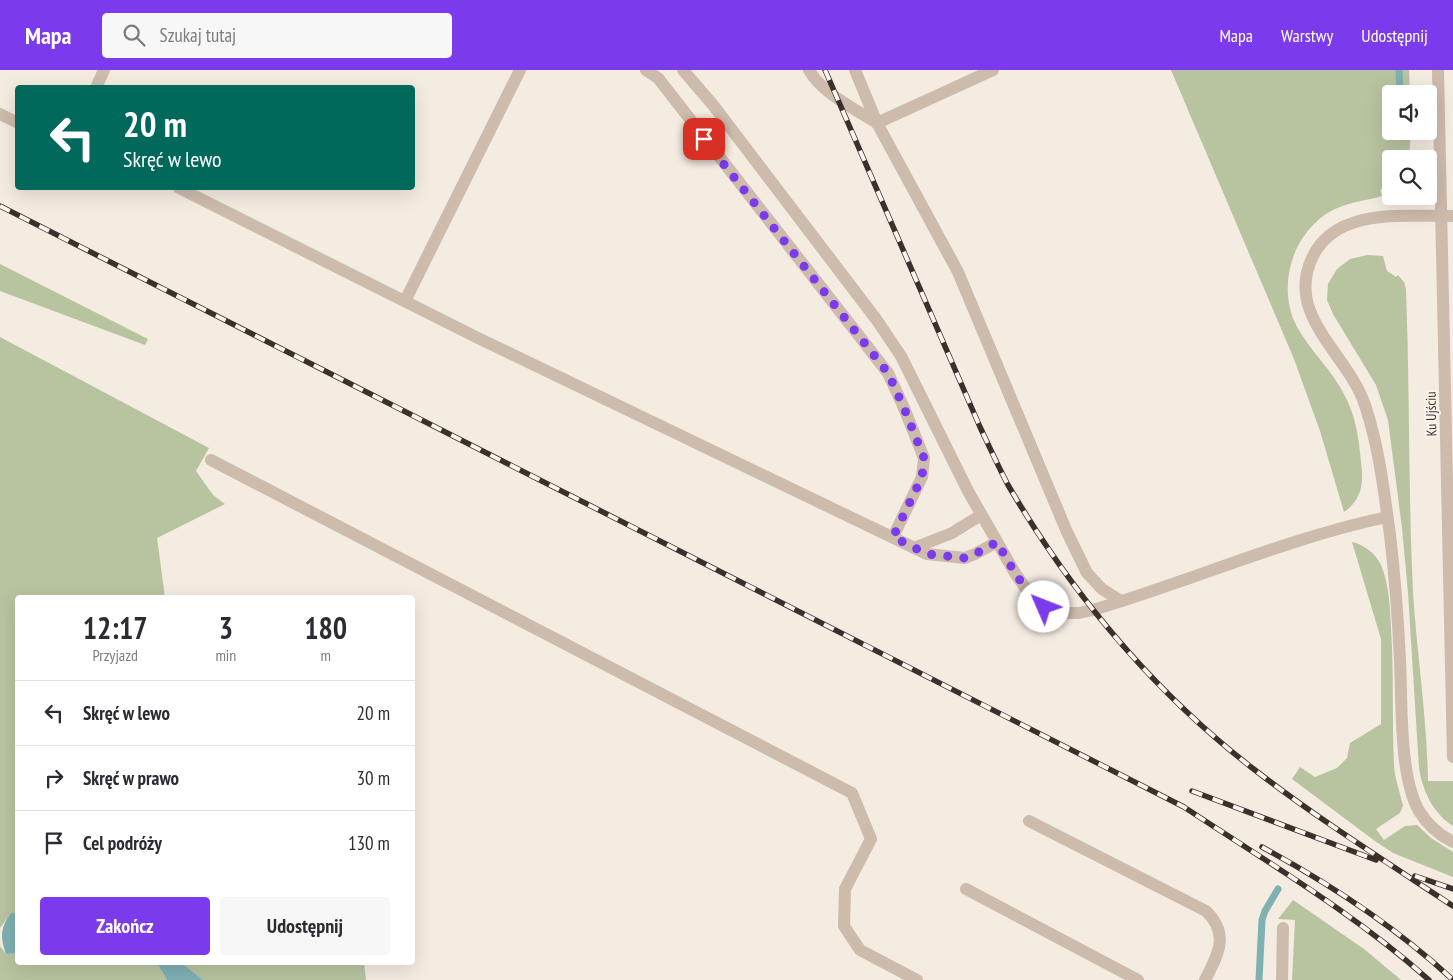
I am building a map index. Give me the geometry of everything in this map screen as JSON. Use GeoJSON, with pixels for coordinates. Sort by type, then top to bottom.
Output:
{"type":"FeatureCollection","features":[{"type":"Feature","properties":{"kind":"street"},"geometry":{"type":"LineString","coordinates":[[97,85],[104,70]]}},
{"type":"Feature","properties":{"kind":"street"},"geometry":{"type":"LineString","coordinates":[[405,301],[520,70]]}},
{"type":"Feature","properties":{"kind":"street"},"geometry":{"type":"LineString","coordinates":[[646,70],[658,78],[888,373],[924,458],[922,477],[893,537]]}},
{"type":"Feature","properties":{"kind":"street"},"geometry":{"type":"LineString","coordinates":[[683,70],[725,121],[876,319],[901,356],[981,515],[1026,589],[1044,607],[1065,613],[1078,613],[1120,601],[1292,543],[1387,517]]}},
{"type":"Feature","properties":{"kind":"street"},"geometry":{"type":"LineString","coordinates":[[808,70],[812,77],[838,98],[877,123]]}},
{"type":"Feature","properties":{"kind":"street"},"geometry":{"type":"LineString","coordinates":[[855,70],[877,123],[958,272],[1064,524],[1087,573],[1102,589],[1120,601]]}},
{"type":"Feature","properties":{"kind":"street","name":"Ku Ujściu"},"geometry":{"type":"LineString","coordinates":[[1438,70],[1447,216],[1453,757]]}},
{"type":"Feature","properties":{"kind":"street"},"geometry":{"type":"LineString","coordinates":[[877,123],[990,71]]}},
{"type":"Feature","properties":{"kind":"street"},"geometry":{"type":"LineString","coordinates":[[0,114],[15,122]]}},
{"type":"Feature","properties":{"kind":"street"},"geometry":{"type":"LineString","coordinates":[[183,190],[405,301],[927,554],[965,558],[997,542]]}},
{"type":"Feature","properties":{"kind":"street"},"geometry":{"type":"LineString","coordinates":[[1447,216],[1373,219],[1358,221],[1341,227],[1332,232],[1317,248],[1305,280],[1306,301],[1314,322],[1349,372],[1362,397],[1375,440],[1387,517],[1397,608],[1405,756],[1409,783],[1419,810],[1430,825],[1441,835],[1453,842]]}},
{"type":"Feature","properties":{"kind":"street"},"geometry":{"type":"LineString","coordinates":[[211,460],[852,793],[871,839],[845,889],[844,926],[860,950],[917,980]]}},
{"type":"Feature","properties":{"kind":"street"},"geometry":{"type":"LineString","coordinates":[[914,548],[952,533],[981,515]]}},
{"type":"Feature","properties":{"kind":"street"},"geometry":{"type":"LineString","coordinates":[[1029,821],[1206,911],[1216,924],[1221,939],[1218,955],[1206,980]]}},
{"type":"Feature","properties":{"kind":"street"},"geometry":{"type":"LineString","coordinates":[[966,889],[1138,980]]}},
{"type":"Feature","properties":{"kind":"street"},"geometry":{"type":"LineString","coordinates":[[1282,980],[1283,928]]}},
{"type":"Feature","properties":{"kind":"green space"},"geometry":{"type":"Polygon","coordinates":[[[1171,70],[1409,70],[1410,85],[1382,85],[1382,140],[1410,140],[1410,150],[1382,150],[1382,189],[1380,190],[1382,196],[1337,208],[1317,221],[1306,233],[1298,247],[1291,262],[1288,279],[1291,311],[1297,327],[1340,387],[1349,404],[1356,428],[1362,469],[1362,483],[1355,502],[1344,512],[1320,431],[1294,359],[1171,70]]]}},
{"type":"Feature","properties":{"kind":"green space"},"geometry":{"type":"Polygon","coordinates":[[[1367,255],[1383,256],[1387,271],[1396,277],[1398,275],[1404,282],[1406,289],[1413,592],[1426,734],[1428,781],[1453,781],[1453,826],[1440,815],[1430,801],[1423,785],[1419,768],[1408,593],[1402,528],[1388,420],[1376,385],[1333,314],[1327,300],[1328,284],[1337,269],[1350,259],[1367,255]]]}},
{"type":"Feature","properties":{"kind":"green space"},"geometry":{"type":"Polygon","coordinates":[[[0,264],[148,339],[145,345],[0,291],[0,264]]]}},
{"type":"Feature","properties":{"kind":"green space"},"geometry":{"type":"Polygon","coordinates":[[[0,337],[209,448],[196,471],[213,495],[225,504],[157,538],[165,595],[15,595],[15,913],[11,913],[0,928],[0,337]]]}},
{"type":"Feature","properties":{"kind":"green space"},"geometry":{"type":"Polygon","coordinates":[[[1352,542],[1365,547],[1379,561],[1386,580],[1390,604],[1394,765],[1403,806],[1400,813],[1376,829],[1384,840],[1405,826],[1417,825],[1431,838],[1453,852],[1453,877],[1393,853],[1292,779],[1300,767],[1315,777],[1337,768],[1347,758],[1350,743],[1381,724],[1381,639],[1352,542]]]}},
{"type":"Feature","properties":{"kind":"green space"},"geometry":{"type":"Polygon","coordinates":[[[1293,900],[1364,949],[1401,980],[1292,980],[1295,920],[1278,919],[1293,900]]]}},
{"type":"Feature","properties":{"kind":"green space"},"geometry":{"type":"Polygon","coordinates":[[[0,946],[6,954],[15,953],[15,965],[158,965],[167,980],[0,980],[0,946]]]}},
{"type":"Feature","properties":{"kind":"green space"},"geometry":{"type":"Polygon","coordinates":[[[184,965],[364,965],[366,980],[203,980],[184,965]]]}},
{"type":"Feature","properties":{"kind":"water"},"geometry":{"type":"Polygon","coordinates":[[[11,913],[15,913],[15,953],[6,954],[2,933],[11,913]]]}},
{"type":"Feature","properties":{"kind":"water"},"geometry":{"type":"Polygon","coordinates":[[[158,965],[184,965],[203,980],[167,980],[158,965]]]}},
{"type":"Feature","properties":{"kind":"waterway"},"geometry":{"type":"LineString","coordinates":[[1399,70],[1400,85]]}},
{"type":"Feature","properties":{"kind":"waterway"},"geometry":{"type":"LineString","coordinates":[[1259,980],[1262,920],[1278,889]]}},
{"type":"Feature","properties":{"kind":"railway"},"geometry":{"type":"LineString","coordinates":[[825,70],[980,427],[1001,471],[1033,525],[1087,602],[1147,672],[1214,737],[1300,803],[1453,906]]}},
{"type":"Feature","properties":{"kind":"railway"},"geometry":{"type":"LineString","coordinates":[[0,206],[1184,807],[1340,910],[1371,932],[1429,980]]}},
{"type":"Feature","properties":{"kind":"railway"},"geometry":{"type":"LineString","coordinates":[[1192,791],[1376,860]]}},
{"type":"Feature","properties":{"kind":"railway"},"geometry":{"type":"LineString","coordinates":[[1262,847],[1337,891],[1385,924],[1453,980]]}},
{"type":"Feature","properties":{"kind":"railway"},"geometry":{"type":"LineString","coordinates":[[1415,876],[1453,889]]}},
{"type":"Feature","properties":{"kind":"route"},"geometry":{"type":"LineString","coordinates":[[704,139],[888,373],[924,458],[922,477],[893,537],[927,554],[965,558],[997,542],[1026,589],[1044,607]]}}]}
